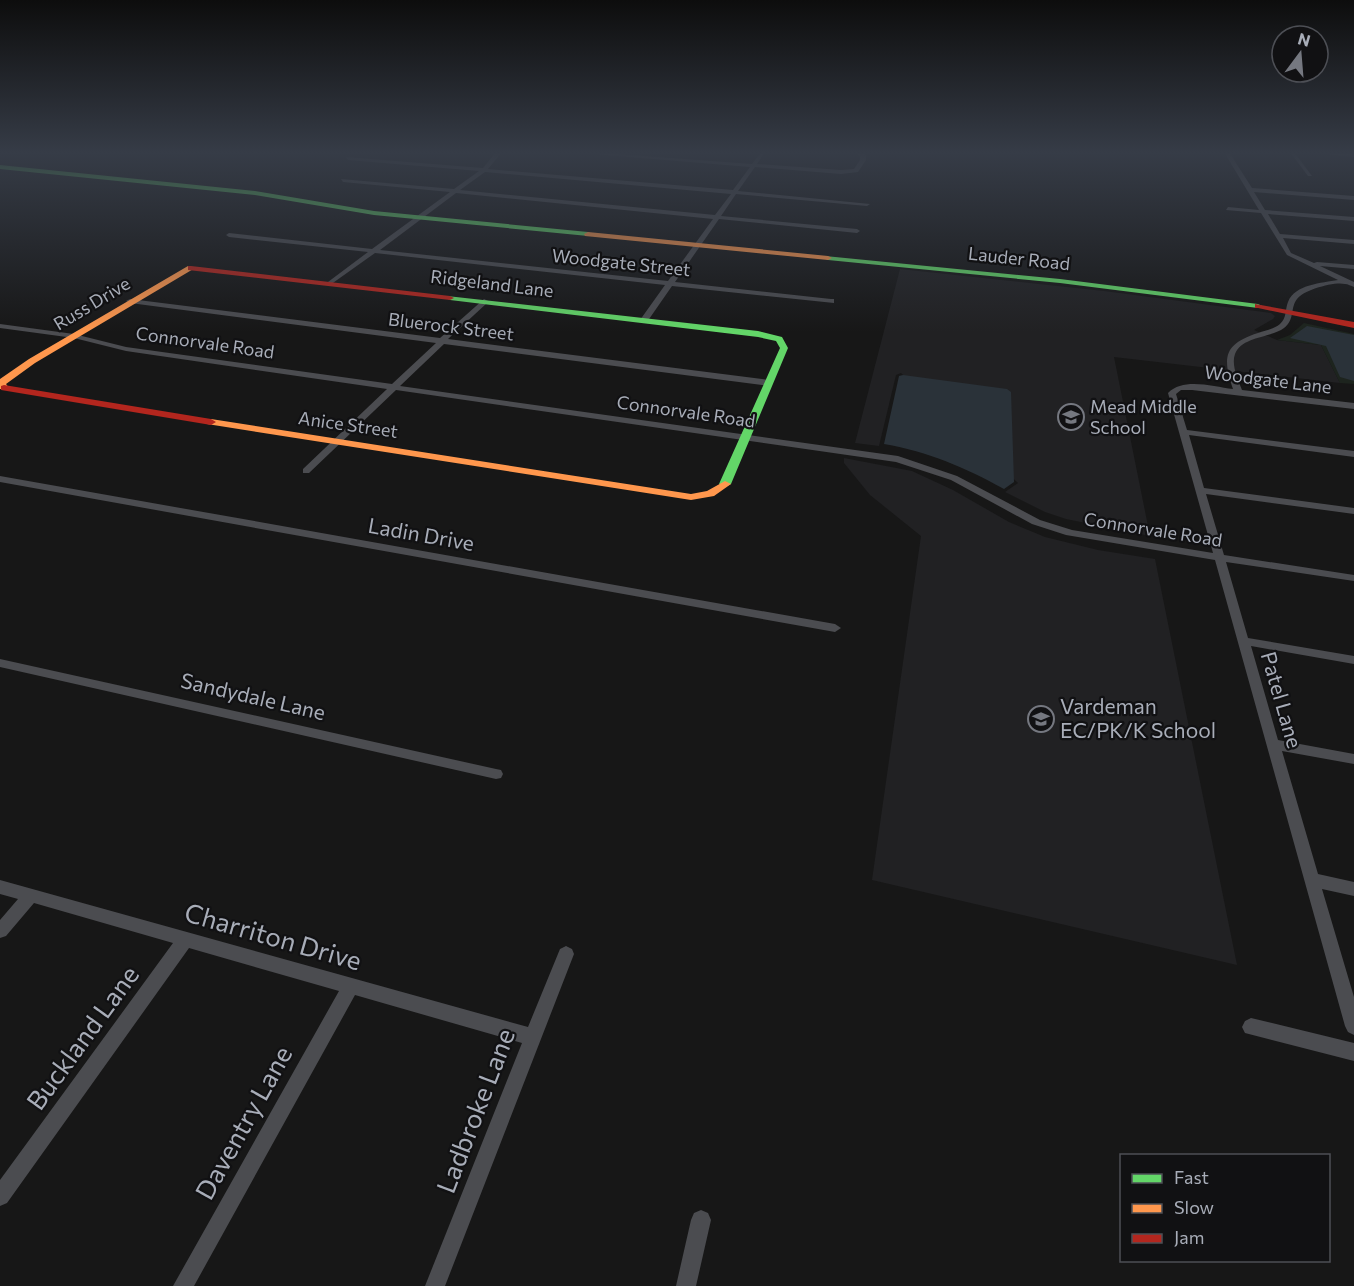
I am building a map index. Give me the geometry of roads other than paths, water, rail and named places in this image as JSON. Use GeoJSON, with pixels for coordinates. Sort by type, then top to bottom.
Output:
{"type":"FeatureCollection","features":[{"type":"Feature","properties":{"kind":"street","name":"Lauder Road"},"geometry":{"type":"LineString","coordinates":[[374,212],[1060,281],[1290,312],[1354,325]]}},
{"type":"Feature","properties":{"kind":"street"},"geometry":{"type":"LineString","coordinates":[[330,283],[425,212]]}},
{"type":"Feature","properties":{"kind":"street"},"geometry":{"type":"LineString","coordinates":[[665,212],[857,231]]}},
{"type":"Feature","properties":{"kind":"street"},"geometry":{"type":"LineString","coordinates":[[644,320],[721,212]]}},
{"type":"Feature","properties":{"kind":"street"},"geometry":{"type":"LineString","coordinates":[[1263,212],[1354,219]]}},
{"type":"Feature","properties":{"kind":"street"},"geometry":{"type":"LineString","coordinates":[[1263,212],[1289,254],[1354,285]]}},
{"type":"Feature","properties":{"kind":"street","name":"Woodgate Street"},"geometry":{"type":"LineString","coordinates":[[229,235],[831,302]]}},
{"type":"Feature","properties":{"kind":"street"},"geometry":{"type":"LineString","coordinates":[[1279,236],[1354,242]]}},
{"type":"Feature","properties":{"kind":"street"},"geometry":{"type":"LineString","coordinates":[[1306,263],[1354,267]]}},
{"type":"Feature","properties":{"kind":"street","name":"Ridgeland Lane"},"geometry":{"type":"LineString","coordinates":[[191,268],[758,334],[779,339],[784,348],[769,383]]}},
{"type":"Feature","properties":{"kind":"street","name":"Russ Drive"},"geometry":{"type":"LineString","coordinates":[[13,373],[130,301],[191,268]]}},
{"type":"Feature","properties":{"kind":"street"},"geometry":{"type":"LineString","coordinates":[[1239,393],[1229,361],[1232,350],[1248,339],[1281,326],[1287,320],[1291,301],[1299,293],[1344,281]]}},
{"type":"Feature","properties":{"kind":"street","name":"Bluerock Street"},"geometry":{"type":"LineString","coordinates":[[130,301],[769,383]]}},
{"type":"Feature","properties":{"kind":"street"},"geometry":{"type":"LineString","coordinates":[[306,471],[484,302]]}},
{"type":"Feature","properties":{"kind":"street","name":"Connorvale Road"},"geometry":{"type":"LineString","coordinates":[[0,326],[74,336],[126,349],[898,459],[954,478],[1036,522],[1070,533],[1354,578]]}},
{"type":"Feature","properties":{"kind":"street","name":"Anice Street"},"geometry":{"type":"LineString","coordinates":[[13,373],[1,383],[6,389],[691,497],[713,495],[726,483],[746,437]]}},
{"type":"Feature","properties":{"kind":"street"},"geometry":{"type":"LineString","coordinates":[[746,437],[769,383]]}},
{"type":"Feature","properties":{"kind":"street","name":"Woodgate Lane"},"geometry":{"type":"LineString","coordinates":[[1179,388],[1192,387],[1354,406]]}},
{"type":"Feature","properties":{"kind":"street","name":"Patel Lane"},"geometry":{"type":"LineString","coordinates":[[1179,388],[1172,393],[1354,1026]]}},
{"type":"Feature","properties":{"kind":"street"},"geometry":{"type":"LineString","coordinates":[[1184,432],[1354,454]]}},
{"type":"Feature","properties":{"kind":"street","name":"Ladin Drive"},"geometry":{"type":"LineString","coordinates":[[0,479],[835,628]]}},
{"type":"Feature","properties":{"kind":"street"},"geometry":{"type":"LineString","coordinates":[[1200,490],[1354,511]]}},
{"type":"Feature","properties":{"kind":"street"},"geometry":{"type":"LineString","coordinates":[[1244,641],[1354,660]]}},
{"type":"Feature","properties":{"kind":"street","name":"Sandydale Lane"},"geometry":{"type":"LineString","coordinates":[[0,663],[496,774]]}},
{"type":"Feature","properties":{"kind":"street"},"geometry":{"type":"LineString","coordinates":[[1273,744],[1354,759]]}},
{"type":"Feature","properties":{"kind":"street"},"geometry":{"type":"LineString","coordinates":[[1313,880],[1354,889]]}},
{"type":"Feature","properties":{"kind":"street","name":"Charriton Drive"},"geometry":{"type":"LineString","coordinates":[[0,887],[532,1037]]}},
{"type":"Feature","properties":{"kind":"street"},"geometry":{"type":"LineString","coordinates":[[0,931],[32,896]]}},
{"type":"Feature","properties":{"kind":"street","name":"Buckland Lane"},"geometry":{"type":"LineString","coordinates":[[0,1196],[186,939]]}},
{"type":"Feature","properties":{"kind":"street","name":"Ladbroke Lane"},"geometry":{"type":"LineString","coordinates":[[435,1286],[566,954]]}},
{"type":"Feature","properties":{"kind":"street","name":"Daventry Lane"},"geometry":{"type":"LineString","coordinates":[[183,1286],[351,986]]}},
{"type":"Feature","properties":{"kind":"street"},"geometry":{"type":"LineString","coordinates":[[1251,1027],[1354,1052]]}},
{"type":"Feature","properties":{"kind":"street"},"geometry":{"type":"LineString","coordinates":[[686,1286],[700,1220]]}},
{"type":"Feature","properties":{"kind":"place","name":"Mead Middle School"},"geometry":{"type":"Point","coordinates":[1071,417]}},
{"type":"Feature","properties":{"kind":"place","name":"Vardeman EC/PK/K School"},"geometry":{"type":"Point","coordinates":[1041,719]}}]}
